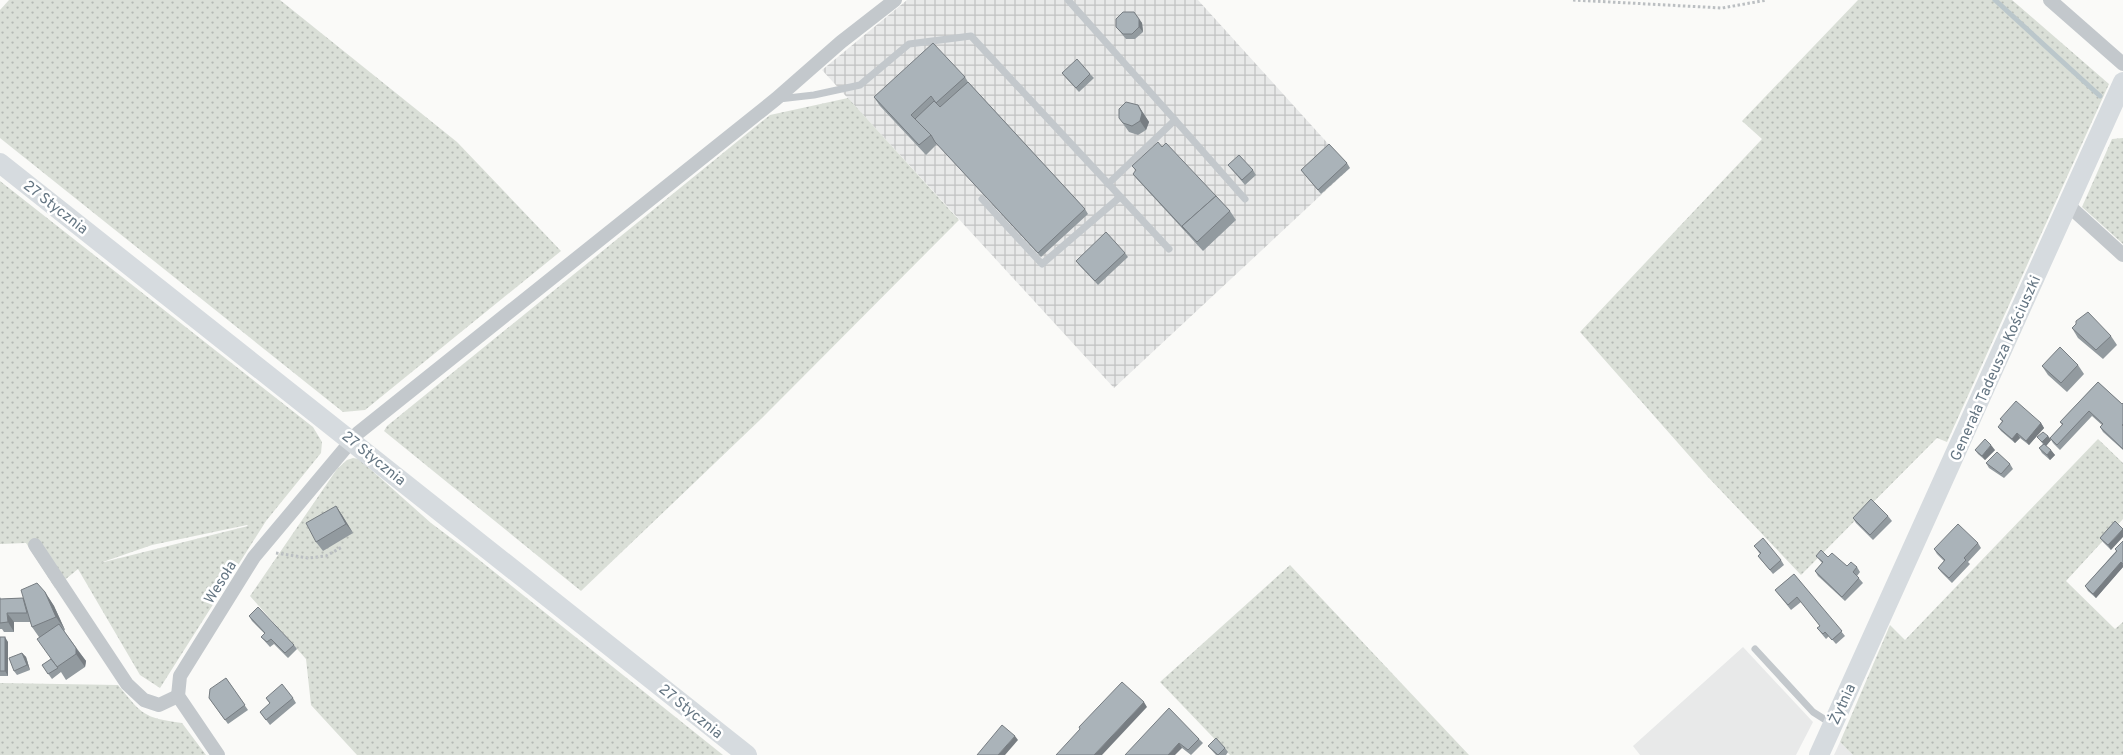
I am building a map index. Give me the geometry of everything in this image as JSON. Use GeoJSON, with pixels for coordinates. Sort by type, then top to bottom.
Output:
{"type":"FeatureCollection","features":[{"type":"Feature","properties":{"kind":"street","name":"Wesoła"},"geometry":{"type":"LineString","coordinates":[[178,696],[180,676],[261,549],[361,430],[776,99],[841,42],[895,0]]}},
{"type":"Feature","properties":{"kind":"street"},"geometry":{"type":"LineString","coordinates":[[2050,0],[2123,64]]}},
{"type":"Feature","properties":{"kind":"street","name":"Generała Tadeusza Kościuszki"},"geometry":{"type":"LineString","coordinates":[[1865,653],[2123,82]]}},
{"type":"Feature","properties":{"kind":"street","name":"27 Stycznia"},"geometry":{"type":"LineString","coordinates":[[0,163],[352,440],[747,755]]}},
{"type":"Feature","properties":{"kind":"street"},"geometry":{"type":"LineString","coordinates":[[2068,205],[2123,255]]}},
{"type":"Feature","properties":{"kind":"street"},"geometry":{"type":"LineString","coordinates":[[35,545],[127,684],[144,700],[159,706],[178,696],[218,755]]}},
{"type":"Feature","properties":{"kind":"street","name":"Żytnia"},"geometry":{"type":"LineString","coordinates":[[1818,755],[1865,653]]}},
{"type":"Feature","properties":{"kind":"lane"},"geometry":{"type":"LineString","coordinates":[[1068,0],[1245,199]]}},
{"type":"Feature","properties":{"kind":"lane"},"geometry":{"type":"LineString","coordinates":[[776,99],[814,95],[860,85],[909,44],[971,36],[1169,249]]}},
{"type":"Feature","properties":{"kind":"lane"},"geometry":{"type":"LineString","coordinates":[[1108,184],[1175,120]]}},
{"type":"Feature","properties":{"kind":"lane"},"geometry":{"type":"LineString","coordinates":[[982,199],[1042,264],[1120,197]]}},
{"type":"Feature","properties":{"kind":"lane"},"geometry":{"type":"LineString","coordinates":[[1755,649],[1813,712],[1833,724]]}},
{"type":"Feature","properties":{"kind":"path"},"geometry":{"type":"LineString","coordinates":[[1573,0],[1722,8],[1767,0]]}},
{"type":"Feature","properties":{"kind":"path"},"geometry":{"type":"LineString","coordinates":[[261,549],[278,554],[308,558],[326,556],[342,546]]}},
{"type":"Feature","properties":{"kind":"shaded area"},"geometry":{"type":"Polygon","coordinates":[[[9,0],[280,0],[457,142],[561,251],[365,410],[343,412],[0,138],[0,10],[9,0]]]}},
{"type":"Feature","properties":{"kind":"shaded area"},"geometry":{"type":"Polygon","coordinates":[[[907,0],[1198,0],[1350,168],[1114,388],[822,70],[907,0]]]}},
{"type":"Feature","properties":{"kind":"shaded area"},"geometry":{"type":"Polygon","coordinates":[[[1858,0],[2012,0],[2109,84],[1947,442],[1937,438],[1801,575],[1708,477],[1580,332],[1762,139],[1742,121],[1858,0]]]}},
{"type":"Feature","properties":{"kind":"shaded area"},"geometry":{"type":"Polygon","coordinates":[[[848,98],[959,220],[762,418],[581,591],[384,431],[387,426],[770,115],[848,98]]]}},
{"type":"Feature","properties":{"kind":"shaded area"},"geometry":{"type":"Polygon","coordinates":[[[2123,138],[2123,244],[2082,207],[2112,139],[2123,138]]]}},
{"type":"Feature","properties":{"kind":"shaded area"},"geometry":{"type":"Polygon","coordinates":[[[0,181],[313,427],[322,442],[321,453],[266,521],[160,688],[140,675],[78,569],[55,588],[26,543],[0,544],[0,181]],[[248,526],[152,545],[100,563],[248,526]]]}},
{"type":"Feature","properties":{"kind":"shaded area"},"geometry":{"type":"Polygon","coordinates":[[[2098,439],[2123,463],[2123,519],[2066,581],[2115,629],[2123,622],[2123,755],[1853,755],[1840,742],[1890,625],[1905,640],[2098,439]]]}},
{"type":"Feature","properties":{"kind":"shaded area"},"geometry":{"type":"Polygon","coordinates":[[[359,459],[431,523],[723,755],[357,755],[311,705],[306,659],[250,596],[337,469],[347,460],[359,459]]]}},
{"type":"Feature","properties":{"kind":"shaded area"},"geometry":{"type":"Polygon","coordinates":[[[1290,565],[1469,755],[1230,755],[1160,682],[1290,565]]]}},
{"type":"Feature","properties":{"kind":"shaded area"},"geometry":{"type":"Polygon","coordinates":[[[1743,647],[1813,722],[1796,755],[1640,755],[1633,746],[1743,647]]]}},
{"type":"Feature","properties":{"kind":"shaded area"},"geometry":{"type":"Polygon","coordinates":[[[0,683],[118,685],[144,713],[159,719],[182,723],[206,755],[0,755],[0,683]]]}},
{"type":"Feature","properties":{"kind":"shaded area"},"geometry":{"type":"Polygon","coordinates":[[[1840,742],[1853,755],[1834,755],[1840,742]]]}},
{"type":"Feature","properties":{"kind":"building"},"geometry":{"type":"Polygon","coordinates":[[[1123,12],[1134,12],[1139,19],[1139,27],[1132,34],[1123,34],[1116,27],[1116,19],[1123,12]]]}},
{"type":"Feature","properties":{"kind":"building"},"geometry":{"type":"Polygon","coordinates":[[[933,43],[965,77],[936,103],[931,96],[911,115],[931,135],[919,145],[874,97],[933,43]]]}},
{"type":"Feature","properties":{"kind":"building"},"geometry":{"type":"Polygon","coordinates":[[[1077,59],[1090,74],[1076,88],[1062,73],[1077,59]]]}},
{"type":"Feature","properties":{"kind":"building"},"geometry":{"type":"Polygon","coordinates":[[[968,82],[1085,209],[1038,253],[915,119],[934,101],[940,107],[968,82]]]}},
{"type":"Feature","properties":{"kind":"building"},"geometry":{"type":"Polygon","coordinates":[[[1126,102],[1138,105],[1142,113],[1140,121],[1132,126],[1123,123],[1119,118],[1119,109],[1126,102]]]}},
{"type":"Feature","properties":{"kind":"building"},"geometry":{"type":"Polygon","coordinates":[[[1158,142],[1162,147],[1166,143],[1216,196],[1182,226],[1186,231],[1133,174],[1136,170],[1132,166],[1158,142]]]}},
{"type":"Feature","properties":{"kind":"building"},"geometry":{"type":"Polygon","coordinates":[[[1329,144],[1347,163],[1318,190],[1301,170],[1329,144]]]}},
{"type":"Feature","properties":{"kind":"building"},"geometry":{"type":"Polygon","coordinates":[[[1239,155],[1253,170],[1242,180],[1228,165],[1239,155]]]}},
{"type":"Feature","properties":{"kind":"building"},"geometry":{"type":"Polygon","coordinates":[[[1216,196],[1230,211],[1197,242],[1182,226],[1216,196]]]}},
{"type":"Feature","properties":{"kind":"building"},"geometry":{"type":"Polygon","coordinates":[[[1106,232],[1125,253],[1095,281],[1076,261],[1106,232]]]}},
{"type":"Feature","properties":{"kind":"building"},"geometry":{"type":"Polygon","coordinates":[[[2088,312],[2111,336],[2096,350],[2072,328],[2076,321],[2088,312]]]}},
{"type":"Feature","properties":{"kind":"building"},"geometry":{"type":"Polygon","coordinates":[[[2060,347],[2078,365],[2061,383],[2042,366],[2060,347]]]}},
{"type":"Feature","properties":{"kind":"building"},"geometry":{"type":"Polygon","coordinates":[[[2098,382],[2123,403],[2123,449],[2100,427],[2103,424],[2089,411],[2057,445],[2050,438],[2063,424],[2060,422],[2098,382]]]}},
{"type":"Feature","properties":{"kind":"building"},"geometry":{"type":"Polygon","coordinates":[[[2016,401],[2041,423],[2026,441],[2017,433],[2012,439],[1998,427],[2003,421],[2000,419],[2016,401]]]}},
{"type":"Feature","properties":{"kind":"building"},"geometry":{"type":"Polygon","coordinates":[[[2043,432],[2048,436],[2042,442],[2037,437],[2043,432]]]}},
{"type":"Feature","properties":{"kind":"building"},"geometry":{"type":"Polygon","coordinates":[[[1985,439],[1991,445],[1982,456],[1975,450],[1985,439]]]}},
{"type":"Feature","properties":{"kind":"building"},"geometry":{"type":"Polygon","coordinates":[[[2044,444],[2051,450],[2047,455],[2039,448],[2044,444]]]}},
{"type":"Feature","properties":{"kind":"building"},"geometry":{"type":"Polygon","coordinates":[[[1997,452],[2010,464],[2001,474],[1986,463],[1997,452]]]}},
{"type":"Feature","properties":{"kind":"building"},"geometry":{"type":"Polygon","coordinates":[[[1871,499],[1888,516],[1870,535],[1853,518],[1871,499]]]}},
{"type":"Feature","properties":{"kind":"building"},"geometry":{"type":"Polygon","coordinates":[[[336,506],[346,524],[316,542],[306,523],[336,506]]]}},
{"type":"Feature","properties":{"kind":"building"},"geometry":{"type":"Polygon","coordinates":[[[2115,521],[2123,529],[2108,545],[2100,538],[2115,521]]]}},
{"type":"Feature","properties":{"kind":"building"},"geometry":{"type":"Polygon","coordinates":[[[1958,524],[1978,543],[1964,558],[1966,560],[1949,578],[1938,568],[1945,560],[1934,549],[1958,524]]]}},
{"type":"Feature","properties":{"kind":"building"},"geometry":{"type":"Polygon","coordinates":[[[1763,538],[1781,560],[1770,570],[1758,556],[1761,553],[1754,546],[1763,538]]]}},
{"type":"Feature","properties":{"kind":"building"},"geometry":{"type":"Polygon","coordinates":[[[2123,541],[2123,564],[2121,562],[2093,594],[2085,586],[2117,551],[2115,549],[2123,541]]]}},
{"type":"Feature","properties":{"kind":"building"},"geometry":{"type":"Polygon","coordinates":[[[1821,550],[1828,557],[1832,553],[1847,566],[1851,562],[1857,567],[1853,572],[1859,578],[1842,597],[1815,571],[1823,562],[1816,556],[1821,550]]]}},
{"type":"Feature","properties":{"kind":"building"},"geometry":{"type":"Polygon","coordinates":[[[1794,574],[1842,631],[1832,640],[1825,632],[1823,634],[1817,628],[1820,626],[1797,597],[1788,605],[1775,590],[1794,574]]]}},
{"type":"Feature","properties":{"kind":"building"},"geometry":{"type":"Polygon","coordinates":[[[37,583],[45,592],[56,617],[32,627],[21,590],[37,583]]]}},
{"type":"Feature","properties":{"kind":"building"},"geometry":{"type":"Polygon","coordinates":[[[23,598],[27,613],[7,613],[8,622],[0,623],[0,599],[23,598]]]}},
{"type":"Feature","properties":{"kind":"building"},"geometry":{"type":"Polygon","coordinates":[[[258,607],[294,645],[285,653],[271,639],[267,642],[261,637],[265,633],[249,616],[258,607]]]}},
{"type":"Feature","properties":{"kind":"building"},"geometry":{"type":"Polygon","coordinates":[[[59,624],[76,648],[76,654],[57,667],[37,639],[59,624]]]}},
{"type":"Feature","properties":{"kind":"building"},"geometry":{"type":"Polygon","coordinates":[[[0,637],[5,637],[5,671],[0,671],[0,637]]]}},
{"type":"Feature","properties":{"kind":"building"},"geometry":{"type":"Polygon","coordinates":[[[22,653],[27,665],[14,671],[9,658],[22,653]]]}},
{"type":"Feature","properties":{"kind":"building"},"geometry":{"type":"Polygon","coordinates":[[[51,659],[58,668],[48,674],[42,665],[51,659]]]}},
{"type":"Feature","properties":{"kind":"building"},"geometry":{"type":"Polygon","coordinates":[[[226,678],[245,705],[225,720],[209,698],[210,689],[226,678]]]}},
{"type":"Feature","properties":{"kind":"building"},"geometry":{"type":"Polygon","coordinates":[[[1122,682],[1144,702],[1094,755],[1056,755],[1080,729],[1079,727],[1122,682]]]}},
{"type":"Feature","properties":{"kind":"building"},"geometry":{"type":"Polygon","coordinates":[[[282,684],[293,698],[266,720],[260,712],[270,703],[266,698],[282,684]]]}},
{"type":"Feature","properties":{"kind":"building"},"geometry":{"type":"Polygon","coordinates":[[[1169,708],[1199,739],[1188,750],[1179,743],[1168,755],[1125,755],[1169,708]]]}},
{"type":"Feature","properties":{"kind":"building"},"geometry":{"type":"Polygon","coordinates":[[[1002,725],[1015,736],[998,755],[977,755],[1002,725]]]}},
{"type":"Feature","properties":{"kind":"building"},"geometry":{"type":"Polygon","coordinates":[[[1216,738],[1225,748],[1218,755],[1208,746],[1216,738]]]}},
{"type":"Feature","properties":{"kind":"waterway"},"geometry":{"type":"LineString","coordinates":[[1995,0],[2100,96]]}}]}
